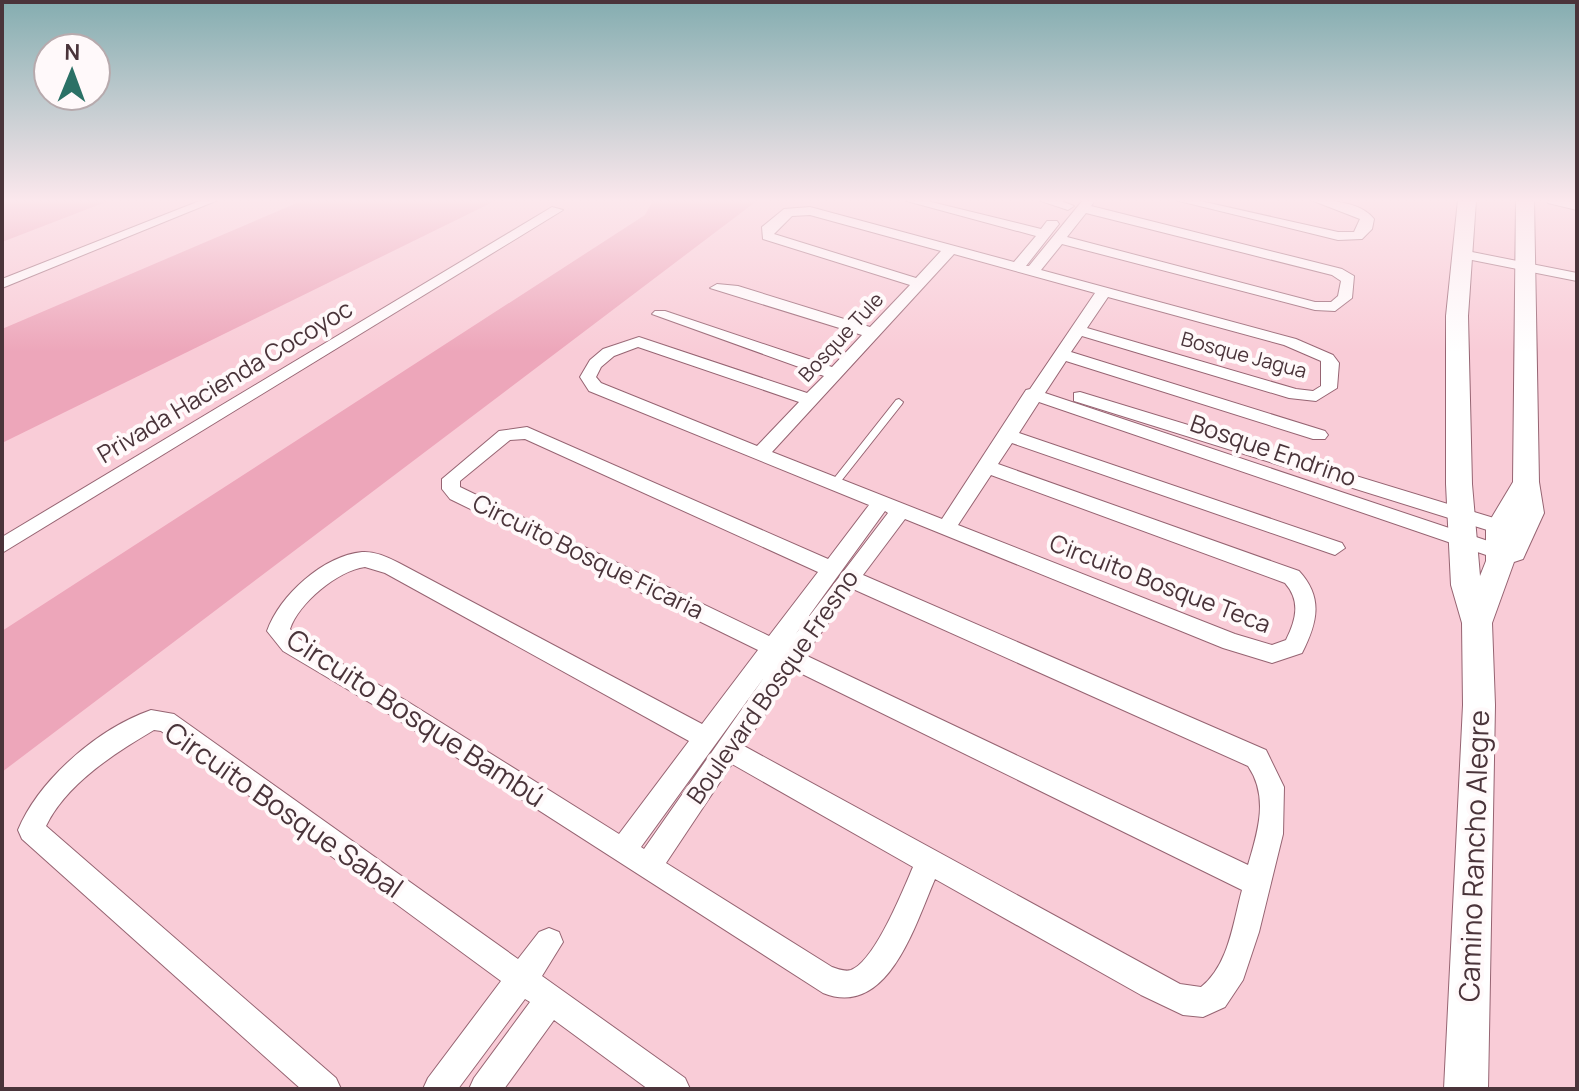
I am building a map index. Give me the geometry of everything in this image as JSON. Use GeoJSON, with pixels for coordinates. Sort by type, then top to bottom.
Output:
{"type":"FeatureCollection","features":[{"type":"Feature","properties":{"kind":"street"},"geometry":{"type":"LineString","coordinates":[[2,284],[85,251]]}},
{"type":"Feature","properties":{"kind":"street","name":"Privada Hacienda Cocoyoc"},"geometry":{"type":"LineString","coordinates":[[2,546],[489,251]]}},
{"type":"Feature","properties":{"kind":"street"},"geometry":{"type":"LineString","coordinates":[[809,251],[919,283]]}},
{"type":"Feature","properties":{"kind":"street","name":"Bosque Tule"},"geometry":{"type":"LineString","coordinates":[[761,453],[949,251]]}},
{"type":"Feature","properties":{"kind":"street"},"geometry":{"type":"LineString","coordinates":[[811,400],[646,342],[626,344],[590,370],[589,382],[595,387],[946,528],[1104,291],[958,251]]}},
{"type":"Feature","properties":{"kind":"street"},"geometry":{"type":"LineString","coordinates":[[1026,269],[1040,251]]}},
{"type":"Feature","properties":{"kind":"street"},"geometry":{"type":"LineString","coordinates":[[1108,251],[1315,306],[1335,307],[1345,298],[1349,279],[1331,270],[1259,251]]}},
{"type":"Feature","properties":{"kind":"street"},"geometry":{"type":"LineString","coordinates":[[1462,251],[1457,316],[1460,528],[1466,585],[1477,623]]}},
{"type":"Feature","properties":{"kind":"street"},"geometry":{"type":"LineString","coordinates":[[1500,539],[1513,552],[1527,529],[1533,506],[1526,482],[1523,251]]}},
{"type":"Feature","properties":{"kind":"street"},"geometry":{"type":"LineString","coordinates":[[1462,254],[1577,277]]}},
{"type":"Feature","properties":{"kind":"street"},"geometry":{"type":"LineString","coordinates":[[720,287],[738,290],[869,337],[715,291],[720,287]]}},
{"type":"Feature","properties":{"kind":"street","name":"Bosque Jagua"},"geometry":{"type":"LineString","coordinates":[[1077,330],[1295,394],[1316,396],[1329,388],[1331,363],[1319,351],[1104,291]]}},
{"type":"Feature","properties":{"kind":"street"},"geometry":{"type":"LineString","coordinates":[[660,314],[835,374]]}},
{"type":"Feature","properties":{"kind":"street"},"geometry":{"type":"LineString","coordinates":[[1060,354],[1319,435]]}},
{"type":"Feature","properties":{"kind":"street","name":"Bosque Endrino"},"geometry":{"type":"LineString","coordinates":[[1036,389],[1500,539]]}},
{"type":"Feature","properties":{"kind":"street","name":"Bosque Endrino"},"geometry":{"type":"LineString","coordinates":[[1036,389],[1500,539]]}},
{"type":"Feature","properties":{"kind":"street","name":"Circuito Bosque Ficaria"},"geometry":{"type":"LineString","coordinates":[[1201,1003],[1215,998],[1230,978],[1257,883],[1275,793],[1266,768],[1257,758],[527,433],[505,435],[451,479],[451,489],[457,494],[1257,883]]}},
{"type":"Feature","properties":{"kind":"street"},"geometry":{"type":"LineString","coordinates":[[1007,435],[1335,548]]}},
{"type":"Feature","properties":{"kind":"street","name":"Circuito Bosque Teca"},"geometry":{"type":"LineString","coordinates":[[946,528],[1244,647],[1272,654],[1294,647],[1308,604],[1307,594],[1292,577],[987,467]]}},
{"type":"Feature","properties":{"kind":"street","name":"Boulevard Bosque Fresno"},"geometry":{"type":"LineString","coordinates":[[623,850],[716,743],[891,506]]}},
{"type":"Feature","properties":{"kind":"street"},"geometry":{"type":"LineString","coordinates":[[1477,623],[1500,561],[1500,539]]}},
{"type":"Feature","properties":{"kind":"street","name":"Circuito Bosque Bambú"},"geometry":{"type":"LineString","coordinates":[[930,861],[877,967],[854,985],[840,985],[823,978],[397,707],[291,645],[278,631],[282,614],[350,563],[382,563],[716,743],[930,861],[1151,985],[1184,1000],[1201,1003]]}},
{"type":"Feature","properties":{"kind":"street","name":"Camino Rancho Alegre"},"geometry":{"type":"LineString","coordinates":[[1466,1089],[1479,705],[1477,623]]}},
{"type":"Feature","properties":{"kind":"street","name":"Circuito Bosque Sabal"},"geometry":{"type":"LineString","coordinates":[[325,1089],[31,830],[34,816],[50,793],[151,720],[166,721],[674,1089]]}},
{"type":"Feature","properties":{"kind":"street","name":"Boulevard Bosque Fresno"},"geometry":{"type":"LineString","coordinates":[[648,867],[716,743]]}},
{"type":"Feature","properties":{"kind":"street"},"geometry":{"type":"LineString","coordinates":[[439,1089],[549,942]]}},
{"type":"Feature","properties":{"kind":"street"},"geometry":{"type":"LineString","coordinates":[[485,1089],[550,1000]]}},
{"type":"Feature","properties":{"kind":"lane"},"geometry":{"type":"LineString","coordinates":[[835,483],[899,402]]}},
{"type":"Feature","properties":{"kind":"shaded area"},"geometry":{"type":"Polygon","coordinates":[[[185,251],[393,251],[2,443],[2,329],[185,251]]]}},
{"type":"Feature","properties":{"kind":"shaded area"},"geometry":{"type":"Polygon","coordinates":[[[589,251],[691,251],[2,772],[2,631],[589,251]]]}}]}
